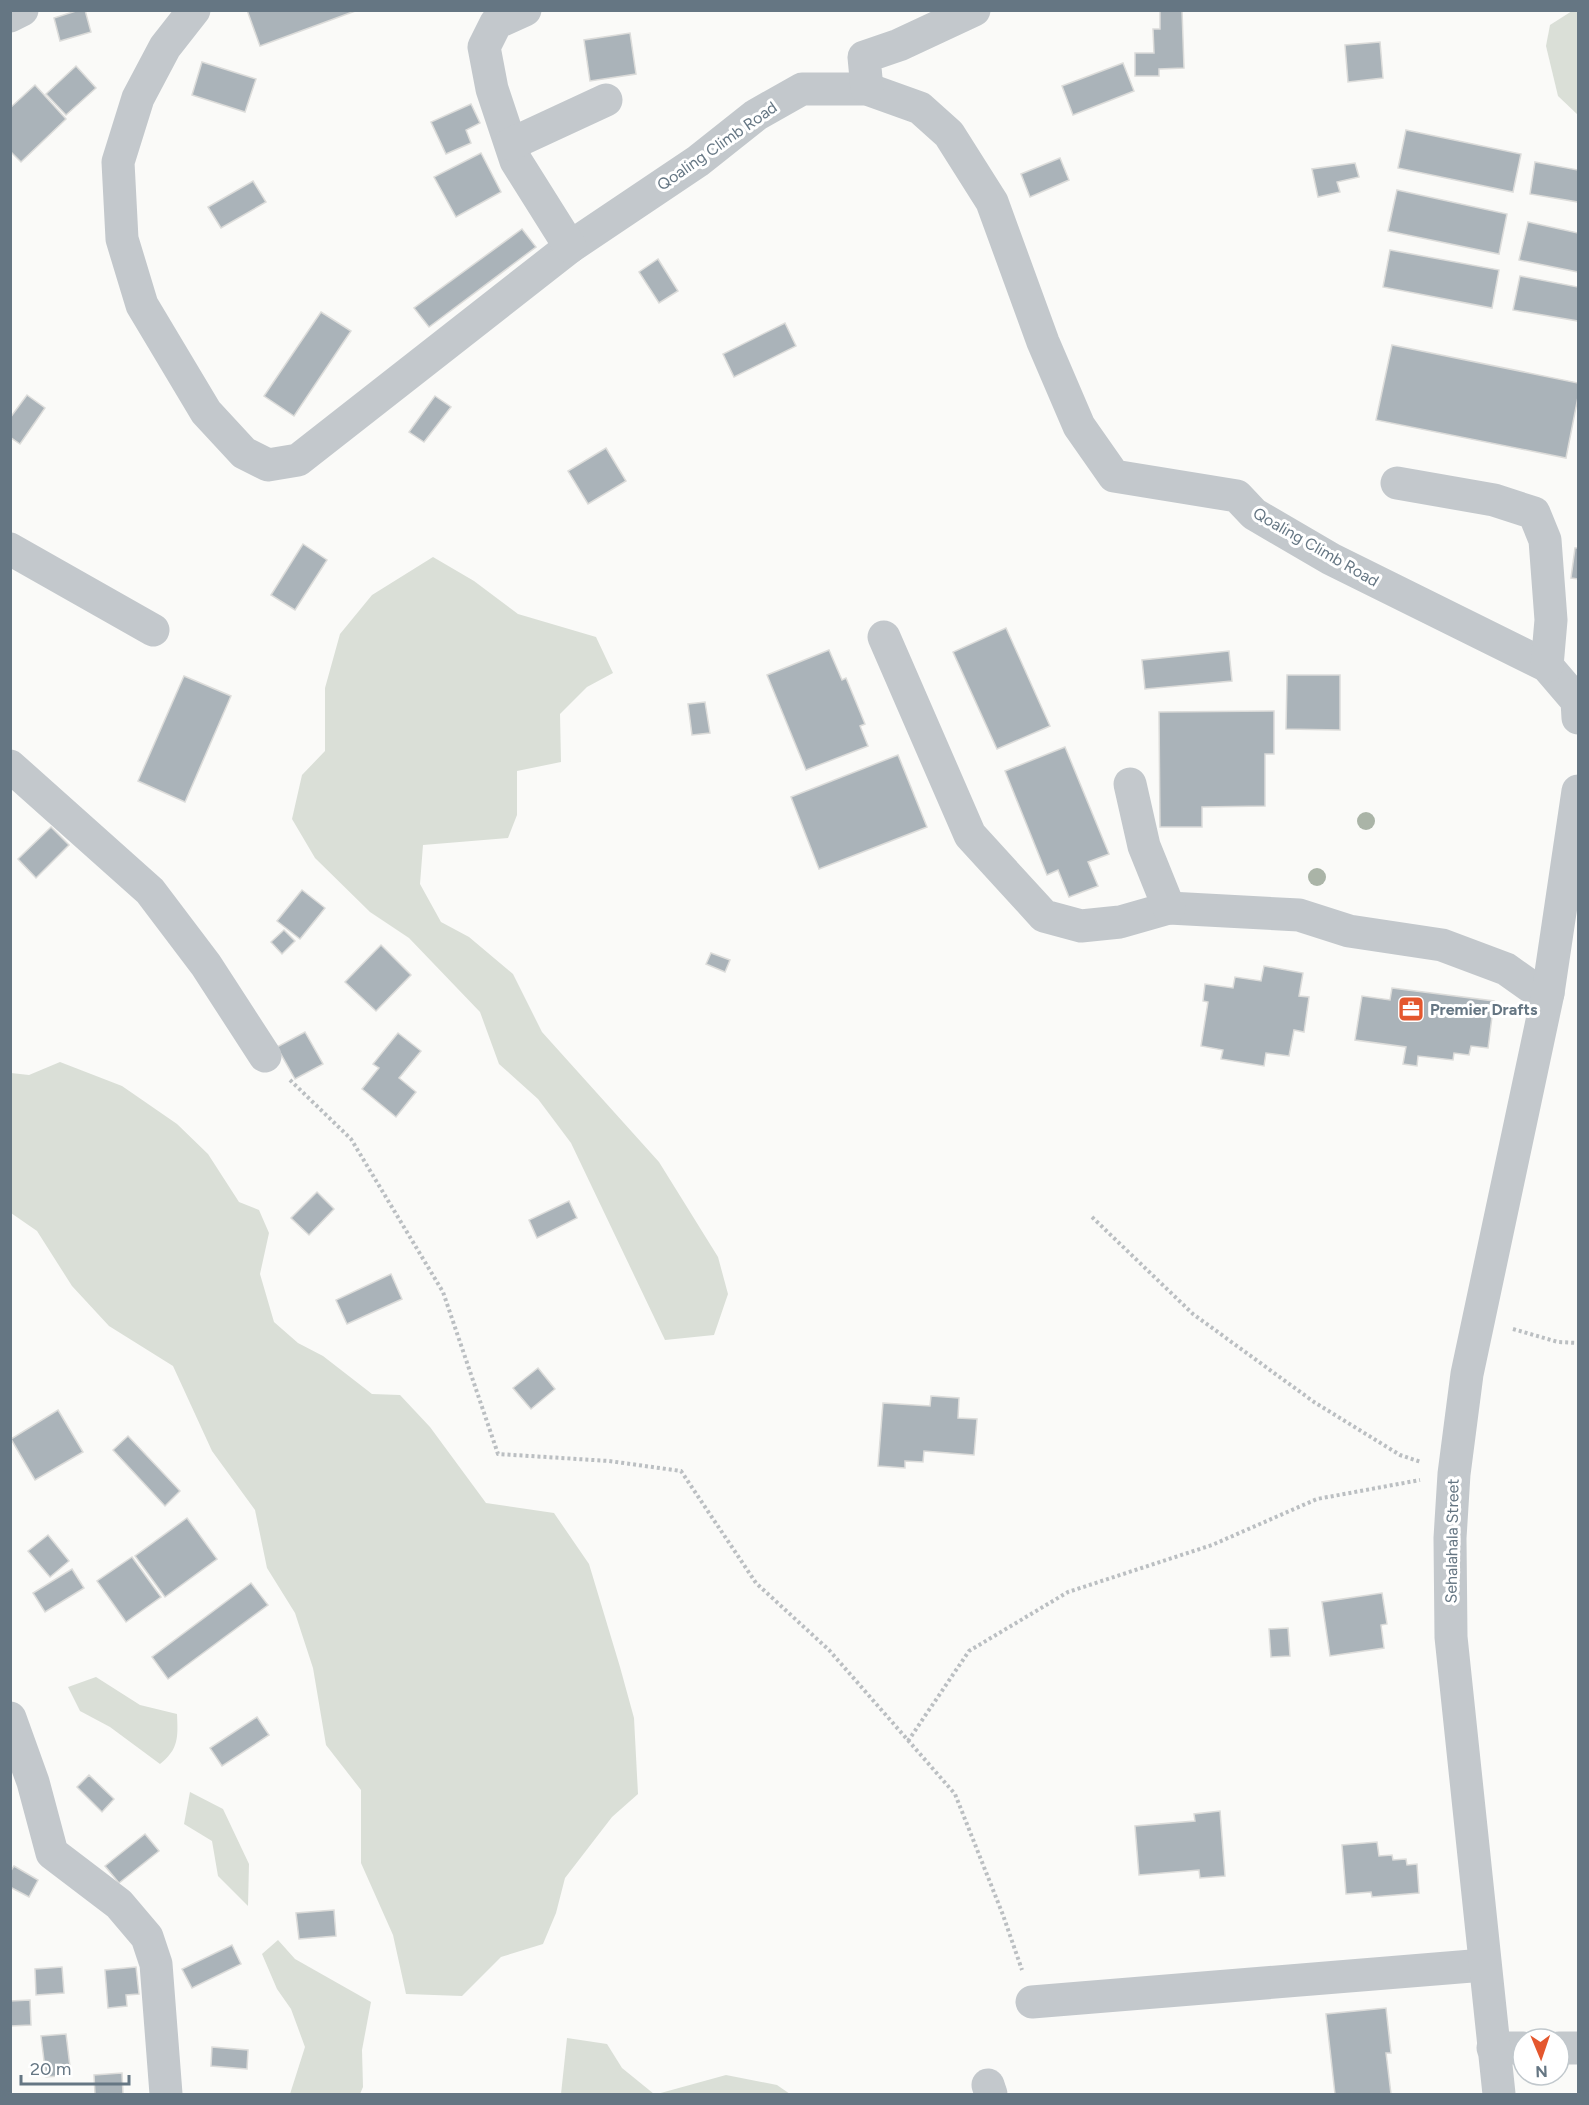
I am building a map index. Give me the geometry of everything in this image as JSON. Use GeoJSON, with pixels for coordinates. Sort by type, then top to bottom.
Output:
{"type":"FeatureCollection","features":[{"type":"Feature","properties":{"kind":"street"},"geometry":{"type":"LineString","coordinates":[[10,16],[22,10]]}},
{"type":"Feature","properties":{"kind":"street","name":"Qoaling Climb Road"},"geometry":{"type":"LineString","coordinates":[[194,10],[165,47],[138,98],[118,162],[122,239],[142,305],[206,412],[244,453],[268,465],[298,460],[570,247],[698,161],[756,115],[802,89],[867,89],[920,108],[949,135],[992,202],[1043,342],[1079,426],[1114,476],[1237,496],[1254,514],[1331,559],[1547,666],[1578,706]]}},
{"type":"Feature","properties":{"kind":"street"},"geometry":{"type":"LineString","coordinates":[[525,10],[496,22],[484,47],[492,89],[516,161],[570,247]]}},
{"type":"Feature","properties":{"kind":"street"},"geometry":{"type":"LineString","coordinates":[[867,89],[864,57],[899,45],[974,10]]}},
{"type":"Feature","properties":{"kind":"street"},"geometry":{"type":"LineString","coordinates":[[511,144],[606,100]]}},
{"type":"Feature","properties":{"kind":"street"},"geometry":{"type":"LineString","coordinates":[[1397,483],[1494,500],[1534,513],[1545,540],[1551,620],[1547,666]]}},
{"type":"Feature","properties":{"kind":"street"},"geometry":{"type":"LineString","coordinates":[[10,549],[153,630]]}},
{"type":"Feature","properties":{"kind":"street"},"geometry":{"type":"LineString","coordinates":[[884,637],[970,835],[1044,916],[1081,926],[1120,922],[1169,908],[1299,915],[1349,931],[1442,945],[1506,969],[1530,986],[1548,993],[1578,790]]}},
{"type":"Feature","properties":{"kind":"street"},"geometry":{"type":"LineString","coordinates":[[10,766],[150,891],[206,965],[265,1056]]}},
{"type":"Feature","properties":{"kind":"street"},"geometry":{"type":"LineString","coordinates":[[1130,784],[1144,846],[1169,908]]}},
{"type":"Feature","properties":{"kind":"street","name":"Sehalahala Street"},"geometry":{"type":"LineString","coordinates":[[1499,2094],[1508,2048],[1484,1965],[1451,1637],[1449,1538],[1454,1474],[1467,1374],[1548,993]]}},
{"type":"Feature","properties":{"kind":"street"},"geometry":{"type":"LineString","coordinates":[[10,1718],[33,1782],[52,1853],[119,1904],[147,1937],[156,1964],[166,2094]]}},
{"type":"Feature","properties":{"kind":"street"},"geometry":{"type":"LineString","coordinates":[[1032,2002],[1484,1965]]}},
{"type":"Feature","properties":{"kind":"path"},"geometry":{"type":"LineString","coordinates":[[265,1056],[351,1139],[443,1292],[498,1454],[609,1461],[681,1472],[756,1583],[829,1650],[955,1794],[1004,1915],[1032,2002]]}},
{"type":"Feature","properties":{"kind":"path"},"geometry":{"type":"LineString","coordinates":[[1092,1217],[1193,1314],[1314,1402],[1400,1455],[1454,1474]]}},
{"type":"Feature","properties":{"kind":"path"},"geometry":{"type":"LineString","coordinates":[[1478,1318],[1558,1342],[1578,1343]]}},
{"type":"Feature","properties":{"kind":"path"},"geometry":{"type":"LineString","coordinates":[[908,1741],[969,1651],[1068,1592],[1212,1545],[1317,1499],[1454,1474]]}},
{"type":"Feature","properties":{"kind":"shaded area"},"geometry":{"type":"Polygon","coordinates":[[[1572,11],[1578,11],[1578,115],[1558,96],[1546,46],[1550,25],[1572,11]]]}},
{"type":"Feature","properties":{"kind":"shaded area"},"geometry":{"type":"Polygon","coordinates":[[[433,557],[474,581],[518,614],[596,637],[613,673],[587,687],[560,714],[561,762],[517,771],[517,815],[508,838],[423,845],[420,884],[441,922],[469,937],[513,974],[542,1032],[659,1162],[718,1257],[728,1294],[714,1335],[665,1340],[571,1143],[538,1099],[499,1064],[480,1012],[409,938],[370,912],[315,858],[292,819],[302,775],[325,751],[325,688],[340,634],[372,595],[433,557]]]}},
{"type":"Feature","properties":{"kind":"shaded area"},"geometry":{"type":"Polygon","coordinates":[[[60,1062],[122,1086],[177,1124],[208,1154],[239,1202],[259,1210],[269,1233],[260,1274],[274,1322],[298,1343],[323,1356],[372,1394],[400,1395],[430,1427],[486,1503],[554,1513],[589,1564],[634,1718],[638,1794],[612,1817],[565,1878],[556,1913],[543,1944],[501,1957],[462,1996],[406,1994],[393,1935],[361,1863],[361,1790],[326,1745],[313,1668],[295,1613],[267,1568],[255,1510],[212,1451],[173,1366],[109,1326],[72,1286],[37,1231],[11,1213],[11,1073],[29,1075],[60,1062]]]}},
{"type":"Feature","properties":{"kind":"shaded area"},"geometry":{"type":"Polygon","coordinates":[[[96,1677],[140,1705],[177,1714],[174,1748],[160,1764],[110,1727],[80,1711],[68,1687],[96,1677]]]}},
{"type":"Feature","properties":{"kind":"shaded area"},"geometry":{"type":"Polygon","coordinates":[[[190,1792],[223,1809],[249,1864],[248,1906],[218,1876],[212,1841],[184,1824],[190,1792]]]}},
{"type":"Feature","properties":{"kind":"shaded area"},"geometry":{"type":"Polygon","coordinates":[[[278,1940],[295,1959],[371,2002],[362,2050],[363,2087],[360,2094],[290,2094],[305,2047],[291,2009],[277,1989],[262,1954],[278,1940]]]}},
{"type":"Feature","properties":{"kind":"shaded area"},"geometry":{"type":"Polygon","coordinates":[[[567,2038],[607,2044],[622,2068],[654,2094],[561,2094],[567,2038]]]}},
{"type":"Feature","properties":{"kind":"shaded area"},"geometry":{"type":"Polygon","coordinates":[[[726,2075],[777,2085],[790,2094],[657,2094],[726,2075]]]}},
{"type":"Feature","properties":{"kind":"building"},"geometry":{"type":"Polygon","coordinates":[[[85,10],[91,32],[60,41],[54,18],[85,10]]]}},
{"type":"Feature","properties":{"kind":"building"},"geometry":{"type":"Polygon","coordinates":[[[247,10],[358,10],[260,46],[247,10]]]}},
{"type":"Feature","properties":{"kind":"building"},"geometry":{"type":"Polygon","coordinates":[[[1160,10],[1182,10],[1184,68],[1159,69],[1159,76],[1135,76],[1135,53],[1154,53],[1153,29],[1160,29],[1160,10]]]}},
{"type":"Feature","properties":{"kind":"building"},"geometry":{"type":"Polygon","coordinates":[[[630,33],[636,74],[590,81],[584,40],[630,33]]]}},
{"type":"Feature","properties":{"kind":"building"},"geometry":{"type":"Polygon","coordinates":[[[1380,42],[1383,78],[1348,82],[1345,45],[1380,42]]]}},
{"type":"Feature","properties":{"kind":"building"},"geometry":{"type":"Polygon","coordinates":[[[202,62],[256,79],[245,112],[192,95],[202,62]]]}},
{"type":"Feature","properties":{"kind":"building"},"geometry":{"type":"Polygon","coordinates":[[[1123,63],[1134,91],[1073,115],[1062,86],[1123,63]]]}},
{"type":"Feature","properties":{"kind":"building"},"geometry":{"type":"Polygon","coordinates":[[[76,66],[96,88],[66,115],[46,94],[76,66]]]}},
{"type":"Feature","properties":{"kind":"building"},"geometry":{"type":"Polygon","coordinates":[[[35,85],[66,119],[21,162],[10,151],[10,108],[35,85]]]}},
{"type":"Feature","properties":{"kind":"building"},"geometry":{"type":"Polygon","coordinates":[[[471,104],[480,123],[466,130],[471,143],[446,154],[431,122],[471,104]]]}},
{"type":"Feature","properties":{"kind":"building"},"geometry":{"type":"Polygon","coordinates":[[[1406,130],[1521,154],[1513,192],[1398,168],[1406,130]]]}},
{"type":"Feature","properties":{"kind":"building"},"geometry":{"type":"Polygon","coordinates":[[[481,153],[501,192],[456,217],[434,177],[481,153]]]}},
{"type":"Feature","properties":{"kind":"building"},"geometry":{"type":"Polygon","coordinates":[[[1060,158],[1069,180],[1030,197],[1021,174],[1060,158]]]}},
{"type":"Feature","properties":{"kind":"building"},"geometry":{"type":"Polygon","coordinates":[[[1535,162],[1578,170],[1578,202],[1530,194],[1535,162]]]}},
{"type":"Feature","properties":{"kind":"building"},"geometry":{"type":"Polygon","coordinates":[[[1355,163],[1359,177],[1337,182],[1340,192],[1318,197],[1312,169],[1355,163]]]}},
{"type":"Feature","properties":{"kind":"building"},"geometry":{"type":"Polygon","coordinates":[[[253,181],[266,202],[221,228],[208,207],[253,181]]]}},
{"type":"Feature","properties":{"kind":"building"},"geometry":{"type":"Polygon","coordinates":[[[1397,190],[1507,214],[1499,254],[1388,231],[1397,190]]]}},
{"type":"Feature","properties":{"kind":"building"},"geometry":{"type":"Polygon","coordinates":[[[1528,222],[1578,233],[1578,272],[1519,260],[1528,222]]]}},
{"type":"Feature","properties":{"kind":"building"},"geometry":{"type":"Polygon","coordinates":[[[522,229],[536,247],[429,327],[414,308],[522,229]]]}},
{"type":"Feature","properties":{"kind":"building"},"geometry":{"type":"Polygon","coordinates":[[[1390,250],[1499,270],[1492,308],[1383,287],[1390,250]]]}},
{"type":"Feature","properties":{"kind":"building"},"geometry":{"type":"Polygon","coordinates":[[[658,259],[678,291],[659,303],[639,272],[658,259]]]}},
{"type":"Feature","properties":{"kind":"building"},"geometry":{"type":"Polygon","coordinates":[[[1520,276],[1578,287],[1578,321],[1513,310],[1520,276]]]}},
{"type":"Feature","properties":{"kind":"building"},"geometry":{"type":"Polygon","coordinates":[[[321,312],[351,331],[294,416],[264,396],[321,312]]]}},
{"type":"Feature","properties":{"kind":"building"},"geometry":{"type":"Polygon","coordinates":[[[785,323],[796,346],[734,377],[723,354],[785,323]]]}},
{"type":"Feature","properties":{"kind":"building"},"geometry":{"type":"Polygon","coordinates":[[[1392,345],[1578,383],[1578,397],[1566,458],[1376,420],[1392,345]]]}},
{"type":"Feature","properties":{"kind":"building"},"geometry":{"type":"Polygon","coordinates":[[[27,395],[45,408],[20,444],[10,437],[10,418],[27,395]]]}},
{"type":"Feature","properties":{"kind":"building"},"geometry":{"type":"Polygon","coordinates":[[[435,396],[451,407],[424,442],[409,432],[435,396]]]}},
{"type":"Feature","properties":{"kind":"building"},"geometry":{"type":"Polygon","coordinates":[[[606,448],[626,481],[588,504],[568,471],[606,448]]]}},
{"type":"Feature","properties":{"kind":"building"},"geometry":{"type":"Polygon","coordinates":[[[303,544],[327,560],[295,610],[271,595],[303,544]]]}},
{"type":"Feature","properties":{"kind":"building"},"geometry":{"type":"Polygon","coordinates":[[[1575,548],[1578,548],[1578,579],[1571,578],[1575,548]]]}},
{"type":"Feature","properties":{"kind":"building"},"geometry":{"type":"Polygon","coordinates":[[[1006,628],[1050,726],[997,749],[953,652],[1006,628]]]}},
{"type":"Feature","properties":{"kind":"building"},"geometry":{"type":"Polygon","coordinates":[[[829,650],[842,680],[846,678],[865,724],[860,726],[868,746],[806,770],[767,675],[829,650]]]}},
{"type":"Feature","properties":{"kind":"building"},"geometry":{"type":"Polygon","coordinates":[[[1229,651],[1232,681],[1145,689],[1142,660],[1229,651]]]}},
{"type":"Feature","properties":{"kind":"building"},"geometry":{"type":"Polygon","coordinates":[[[1287,675],[1340,675],[1340,730],[1286,729],[1287,675]]]}},
{"type":"Feature","properties":{"kind":"building"},"geometry":{"type":"Polygon","coordinates":[[[184,676],[231,696],[185,802],[138,781],[184,676]]]}},
{"type":"Feature","properties":{"kind":"building"},"geometry":{"type":"Polygon","coordinates":[[[705,702],[710,733],[692,735],[688,704],[705,702]]]}},
{"type":"Feature","properties":{"kind":"building"},"geometry":{"type":"Polygon","coordinates":[[[1274,711],[1274,754],[1265,754],[1265,806],[1202,807],[1202,827],[1160,827],[1159,712],[1274,711]]]}},
{"type":"Feature","properties":{"kind":"building"},"geometry":{"type":"Polygon","coordinates":[[[1065,747],[1109,854],[1088,862],[1098,886],[1069,897],[1058,870],[1047,875],[1005,771],[1065,747]]]}},
{"type":"Feature","properties":{"kind":"building"},"geometry":{"type":"Polygon","coordinates":[[[898,755],[927,827],[819,869],[791,797],[898,755]]]}},
{"type":"Feature","properties":{"kind":"building"},"geometry":{"type":"Polygon","coordinates":[[[51,827],[69,845],[36,878],[18,859],[51,827]]]}},
{"type":"Feature","properties":{"kind":"building"},"geometry":{"type":"Polygon","coordinates":[[[302,890],[325,908],[300,939],[277,921],[302,890]]]}},
{"type":"Feature","properties":{"kind":"building"},"geometry":{"type":"Polygon","coordinates":[[[284,930],[295,941],[282,954],[271,942],[284,930]]]}},
{"type":"Feature","properties":{"kind":"building"},"geometry":{"type":"Polygon","coordinates":[[[381,945],[411,975],[376,1011],[345,982],[381,945]]]}},
{"type":"Feature","properties":{"kind":"building"},"geometry":{"type":"Polygon","coordinates":[[[711,953],[730,960],[725,972],[706,964],[711,953]]]}},
{"type":"Feature","properties":{"kind":"building"},"geometry":{"type":"Polygon","coordinates":[[[1264,966],[1303,973],[1299,996],[1309,997],[1304,1032],[1294,1030],[1289,1056],[1266,1053],[1264,1066],[1221,1059],[1223,1050],[1201,1046],[1208,1002],[1203,1001],[1205,984],[1233,988],[1235,977],[1261,981],[1264,966]]]}},
{"type":"Feature","properties":{"kind":"building"},"geometry":{"type":"Polygon","coordinates":[[[1392,988],[1494,1001],[1488,1048],[1471,1046],[1469,1055],[1454,1053],[1453,1060],[1418,1056],[1417,1066],[1403,1064],[1406,1047],[1355,1040],[1362,996],[1390,1000],[1392,988]]]}},
{"type":"Feature","properties":{"kind":"building"},"geometry":{"type":"Polygon","coordinates":[[[305,1032],[323,1064],[295,1079],[277,1047],[305,1032]]]}},
{"type":"Feature","properties":{"kind":"building"},"geometry":{"type":"Polygon","coordinates":[[[398,1033],[421,1051],[399,1078],[416,1092],[396,1117],[362,1089],[379,1068],[373,1064],[398,1033]]]}},
{"type":"Feature","properties":{"kind":"building"},"geometry":{"type":"Polygon","coordinates":[[[317,1192],[334,1209],[309,1235],[291,1218],[317,1192]]]}},
{"type":"Feature","properties":{"kind":"building"},"geometry":{"type":"Polygon","coordinates":[[[569,1201],[577,1218],[537,1238],[529,1220],[569,1201]]]}},
{"type":"Feature","properties":{"kind":"building"},"geometry":{"type":"Polygon","coordinates":[[[391,1274],[402,1299],[347,1324],[336,1300],[391,1274]]]}},
{"type":"Feature","properties":{"kind":"building"},"geometry":{"type":"Polygon","coordinates":[[[538,1368],[555,1389],[531,1409],[513,1388],[538,1368]]]}},
{"type":"Feature","properties":{"kind":"building"},"geometry":{"type":"Polygon","coordinates":[[[931,1396],[959,1398],[958,1418],[977,1419],[974,1455],[924,1451],[923,1462],[905,1461],[905,1468],[878,1466],[883,1403],[930,1406],[931,1396]]]}},
{"type":"Feature","properties":{"kind":"building"},"geometry":{"type":"Polygon","coordinates":[[[58,1410],[83,1452],[35,1480],[11,1439],[58,1410]]]}},
{"type":"Feature","properties":{"kind":"building"},"geometry":{"type":"Polygon","coordinates":[[[128,1436],[180,1491],[165,1506],[113,1450],[128,1436]]]}},
{"type":"Feature","properties":{"kind":"building"},"geometry":{"type":"Polygon","coordinates":[[[187,1518],[217,1559],[165,1597],[135,1556],[187,1518]]]}},
{"type":"Feature","properties":{"kind":"building"},"geometry":{"type":"Polygon","coordinates":[[[48,1535],[69,1561],[50,1577],[28,1551],[48,1535]]]}},
{"type":"Feature","properties":{"kind":"building"},"geometry":{"type":"Polygon","coordinates":[[[132,1557],[161,1597],[126,1622],[97,1581],[132,1557]]]}},
{"type":"Feature","properties":{"kind":"building"},"geometry":{"type":"Polygon","coordinates":[[[72,1569],[84,1588],[45,1612],[33,1593],[72,1569]]]}},
{"type":"Feature","properties":{"kind":"building"},"geometry":{"type":"Polygon","coordinates":[[[251,1583],[268,1605],[168,1679],[152,1657],[251,1583]]]}},
{"type":"Feature","properties":{"kind":"building"},"geometry":{"type":"Polygon","coordinates":[[[1382,1593],[1387,1624],[1381,1625],[1384,1648],[1330,1656],[1322,1602],[1382,1593]]]}},
{"type":"Feature","properties":{"kind":"building"},"geometry":{"type":"Polygon","coordinates":[[[1288,1628],[1290,1656],[1271,1657],[1269,1629],[1288,1628]]]}},
{"type":"Feature","properties":{"kind":"building"},"geometry":{"type":"Polygon","coordinates":[[[257,1717],[269,1735],[222,1766],[210,1748],[257,1717]]]}},
{"type":"Feature","properties":{"kind":"building"},"geometry":{"type":"Polygon","coordinates":[[[89,1775],[114,1799],[102,1812],[77,1787],[89,1775]]]}},
{"type":"Feature","properties":{"kind":"building"},"geometry":{"type":"Polygon","coordinates":[[[1220,1811],[1225,1876],[1200,1878],[1199,1870],[1139,1875],[1135,1826],[1195,1821],[1194,1814],[1220,1811]]]}},
{"type":"Feature","properties":{"kind":"building"},"geometry":{"type":"Polygon","coordinates":[[[145,1834],[159,1851],[119,1883],[105,1866],[145,1834]]]}},
{"type":"Feature","properties":{"kind":"building"},"geometry":{"type":"Polygon","coordinates":[[[1377,1842],[1379,1856],[1392,1855],[1393,1860],[1406,1859],[1407,1865],[1417,1864],[1419,1893],[1372,1897],[1371,1892],[1346,1894],[1342,1845],[1377,1842]]]}},
{"type":"Feature","properties":{"kind":"building"},"geometry":{"type":"Polygon","coordinates":[[[14,1866],[38,1880],[29,1897],[10,1887],[10,1872],[14,1866]]]}},
{"type":"Feature","properties":{"kind":"building"},"geometry":{"type":"Polygon","coordinates":[[[334,1910],[336,1936],[299,1939],[296,1913],[334,1910]]]}},
{"type":"Feature","properties":{"kind":"building"},"geometry":{"type":"Polygon","coordinates":[[[232,1945],[241,1964],[192,1988],[182,1969],[232,1945]]]}},
{"type":"Feature","properties":{"kind":"building"},"geometry":{"type":"Polygon","coordinates":[[[62,1967],[64,1993],[36,1995],[35,1969],[62,1967]]]}},
{"type":"Feature","properties":{"kind":"building"},"geometry":{"type":"Polygon","coordinates":[[[136,1967],[139,1994],[126,1995],[127,2006],[108,2008],[105,1970],[136,1967]]]}},
{"type":"Feature","properties":{"kind":"building"},"geometry":{"type":"Polygon","coordinates":[[[30,2000],[31,2025],[10,2026],[10,2001],[30,2000]]]}},
{"type":"Feature","properties":{"kind":"building"},"geometry":{"type":"Polygon","coordinates":[[[1386,2008],[1391,2053],[1386,2053],[1391,2094],[1335,2094],[1326,2014],[1386,2008]]]}},
{"type":"Feature","properties":{"kind":"building"},"geometry":{"type":"Polygon","coordinates":[[[66,2034],[71,2075],[46,2077],[41,2036],[66,2034]]]}},
{"type":"Feature","properties":{"kind":"building"},"geometry":{"type":"Polygon","coordinates":[[[212,2047],[248,2050],[247,2069],[211,2066],[212,2047]]]}},
{"type":"Feature","properties":{"kind":"building"},"geometry":{"type":"Polygon","coordinates":[[[122,2073],[123,2094],[95,2094],[94,2075],[122,2073]]]}},
{"type":"Feature","properties":{"kind":"place","name":"Premier Drafts"},"geometry":{"type":"Point","coordinates":[1411,1009]}}]}
